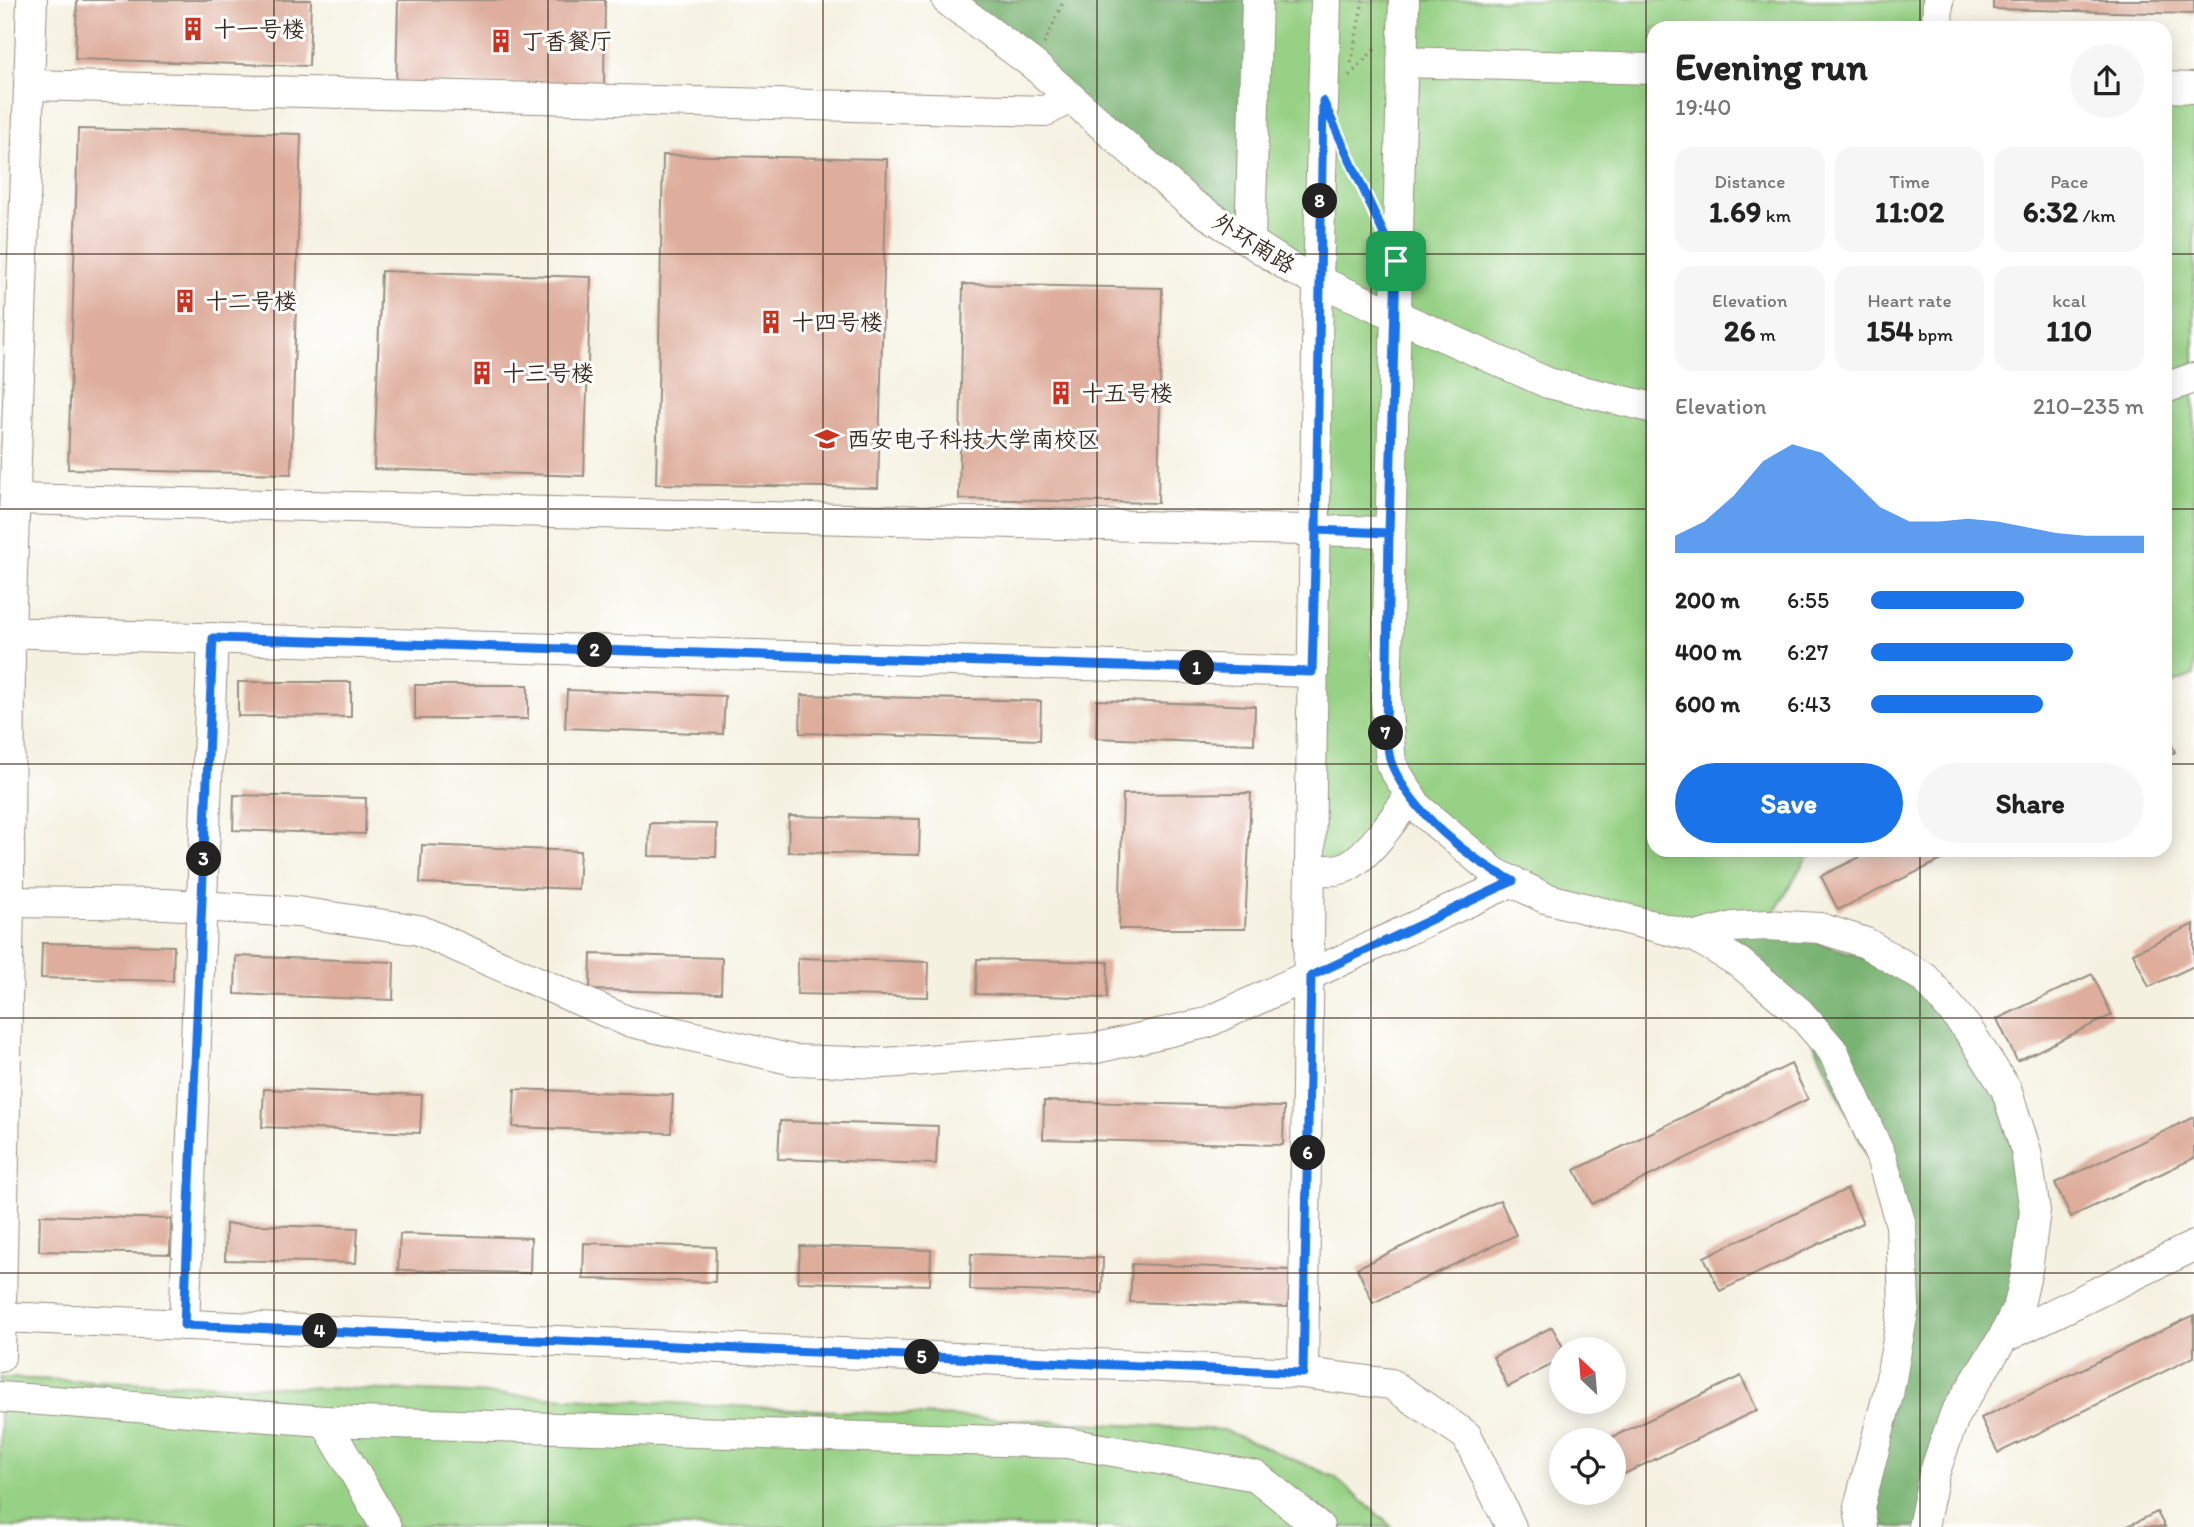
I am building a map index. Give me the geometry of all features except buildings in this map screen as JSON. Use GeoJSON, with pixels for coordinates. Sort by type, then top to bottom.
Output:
{"type":"FeatureCollection","features":[{"type":"Feature","properties":{"kind":"street"},"geometry":{"type":"LineString","coordinates":[[0,1357],[9,902],[5,632],[15,499],[32,0]]}},
{"type":"Feature","properties":{"kind":"street","name":"外环南路"},"geometry":{"type":"LineString","coordinates":[[947,0],[1034,65],[1189,202],[1292,269],[1548,383],[1647,406]]}},
{"type":"Feature","properties":{"kind":"street"},"geometry":{"type":"LineString","coordinates":[[1250,242],[1257,0]]}},
{"type":"Feature","properties":{"kind":"street"},"geometry":{"type":"LineString","coordinates":[[1303,1373],[1311,976],[1318,281],[1326,0]]}},
{"type":"Feature","properties":{"kind":"street"},"geometry":{"type":"LineString","coordinates":[[1937,21],[1938,0]]}},
{"type":"Feature","properties":{"kind":"street"},"geometry":{"type":"LineString","coordinates":[[1403,11],[1389,533],[1386,733],[1391,764],[1418,808],[1495,873],[1545,898],[1696,937],[1740,963],[1789,1004],[1833,1051],[1881,1157],[1901,1225],[1904,1306],[1888,1395],[1860,1507],[1862,1527]]}},
{"type":"Feature","properties":{"kind":"street"},"geometry":{"type":"LineString","coordinates":[[1402,62],[1647,69]]}},
{"type":"Feature","properties":{"kind":"street"},"geometry":{"type":"LineString","coordinates":[[29,85],[1045,111],[1071,98]]}},
{"type":"Feature","properties":{"kind":"street"},"geometry":{"type":"LineString","coordinates":[[2172,87],[2194,88]]}},
{"type":"Feature","properties":{"kind":"street"},"geometry":{"type":"LineString","coordinates":[[2172,386],[2194,378]]}},
{"type":"Feature","properties":{"kind":"street"},"geometry":{"type":"LineString","coordinates":[[15,499],[1389,533]]}},
{"type":"Feature","properties":{"kind":"street"},"geometry":{"type":"LineString","coordinates":[[5,632],[1312,672]]}},
{"type":"Feature","properties":{"kind":"street"},"geometry":{"type":"LineString","coordinates":[[184,1325],[213,638]]}},
{"type":"Feature","properties":{"kind":"street"},"geometry":{"type":"LineString","coordinates":[[1312,869],[1346,867],[1390,824],[1410,796]]}},
{"type":"Feature","properties":{"kind":"street"},"geometry":{"type":"LineString","coordinates":[[9,902],[202,906],[298,912],[419,930],[628,1021],[793,1059],[884,1063],[1097,1048],[1206,1023],[1513,881]]}},
{"type":"Feature","properties":{"kind":"street"},"geometry":{"type":"LineString","coordinates":[[1696,937],[1733,927],[1767,925],[1820,928],[1866,943],[1925,978],[1967,1028],[2006,1089],[2026,1151],[2035,1211],[2019,1305],[2003,1338],[1955,1414],[1934,1474],[1923,1527]]}},
{"type":"Feature","properties":{"kind":"street"},"geometry":{"type":"LineString","coordinates":[[2003,1338],[2194,1246]]}},
{"type":"Feature","properties":{"kind":"street"},"geometry":{"type":"LineString","coordinates":[[1,1317],[1303,1373],[1391,1384],[1467,1436],[1511,1527]]}},
{"type":"Feature","properties":{"kind":"street"},"geometry":{"type":"LineString","coordinates":[[0,1397],[325,1421],[1067,1443],[1256,1476],[1320,1527]]}},
{"type":"Feature","properties":{"kind":"street"},"geometry":{"type":"LineString","coordinates":[[325,1421],[386,1527]]}},
{"type":"Feature","properties":{"kind":"path"},"geometry":{"type":"LineString","coordinates":[[1034,65],[1064,0]]}},
{"type":"Feature","properties":{"kind":"path"},"geometry":{"type":"LineString","coordinates":[[1323,101],[1403,11]]}},
{"type":"Feature","properties":{"kind":"path"},"geometry":{"type":"LineString","coordinates":[[1343,144],[1375,215]]}},
{"type":"Feature","properties":{"kind":"green space"},"geometry":{"type":"Polygon","coordinates":[[[947,0],[1257,0],[1250,241],[947,0]]]}},
{"type":"Feature","properties":{"kind":"green space"},"geometry":{"type":"Polygon","coordinates":[[[1257,0],[1938,0],[1937,21],[1647,21],[1647,857],[1807,857],[1767,925],[1696,937],[1545,898],[1418,808],[1362,853],[1312,869],[1318,282],[1250,241],[1257,0]]]}},
{"type":"Feature","properties":{"kind":"green space"},"geometry":{"type":"Polygon","coordinates":[[[2172,87],[2194,88],[2194,675],[2172,683],[2172,87]]]}},
{"type":"Feature","properties":{"kind":"green space"},"geometry":{"type":"Polygon","coordinates":[[[1767,925],[1925,978],[2006,1089],[2027,1270],[1955,1414],[1924,1527],[1862,1527],[1901,1225],[1799,1012],[1696,937],[1767,925]]]}},
{"type":"Feature","properties":{"kind":"green space"},"geometry":{"type":"Polygon","coordinates":[[[0,1378],[449,1392],[1224,1430],[1335,1477],[1392,1527],[0,1527],[0,1378]]]}},
{"type":"Feature","properties":{"kind":"place","name":"十一号楼"},"geometry":{"type":"Point","coordinates":[193,29]}},
{"type":"Feature","properties":{"kind":"place","name":"丁香餐厅"},"geometry":{"type":"Point","coordinates":[501,41]}},
{"type":"Feature","properties":{"kind":"place","name":"十二号楼"},"geometry":{"type":"Point","coordinates":[185,301]}},
{"type":"Feature","properties":{"kind":"place","name":"十四号楼"},"geometry":{"type":"Point","coordinates":[771,322]}},
{"type":"Feature","properties":{"kind":"place","name":"十三号楼"},"geometry":{"type":"Point","coordinates":[482,373]}},
{"type":"Feature","properties":{"kind":"place","name":"十五号楼"},"geometry":{"type":"Point","coordinates":[1061,393]}},
{"type":"Feature","properties":{"kind":"place","name":"西安电子科技大学南校区"},"geometry":{"type":"Point","coordinates":[827,439]}},
{"type":"Feature","properties":{"kind":"route"},"geometry":{"type":"LineString","coordinates":[[1396,261],[1323,101],[1316,530],[1389,533],[1386,733],[1391,764],[1418,808],[1495,873],[1513,881],[1311,976],[1303,1373],[184,1325],[213,638],[1312,672],[1316,530],[1389,533],[1396,261]]}}]}
